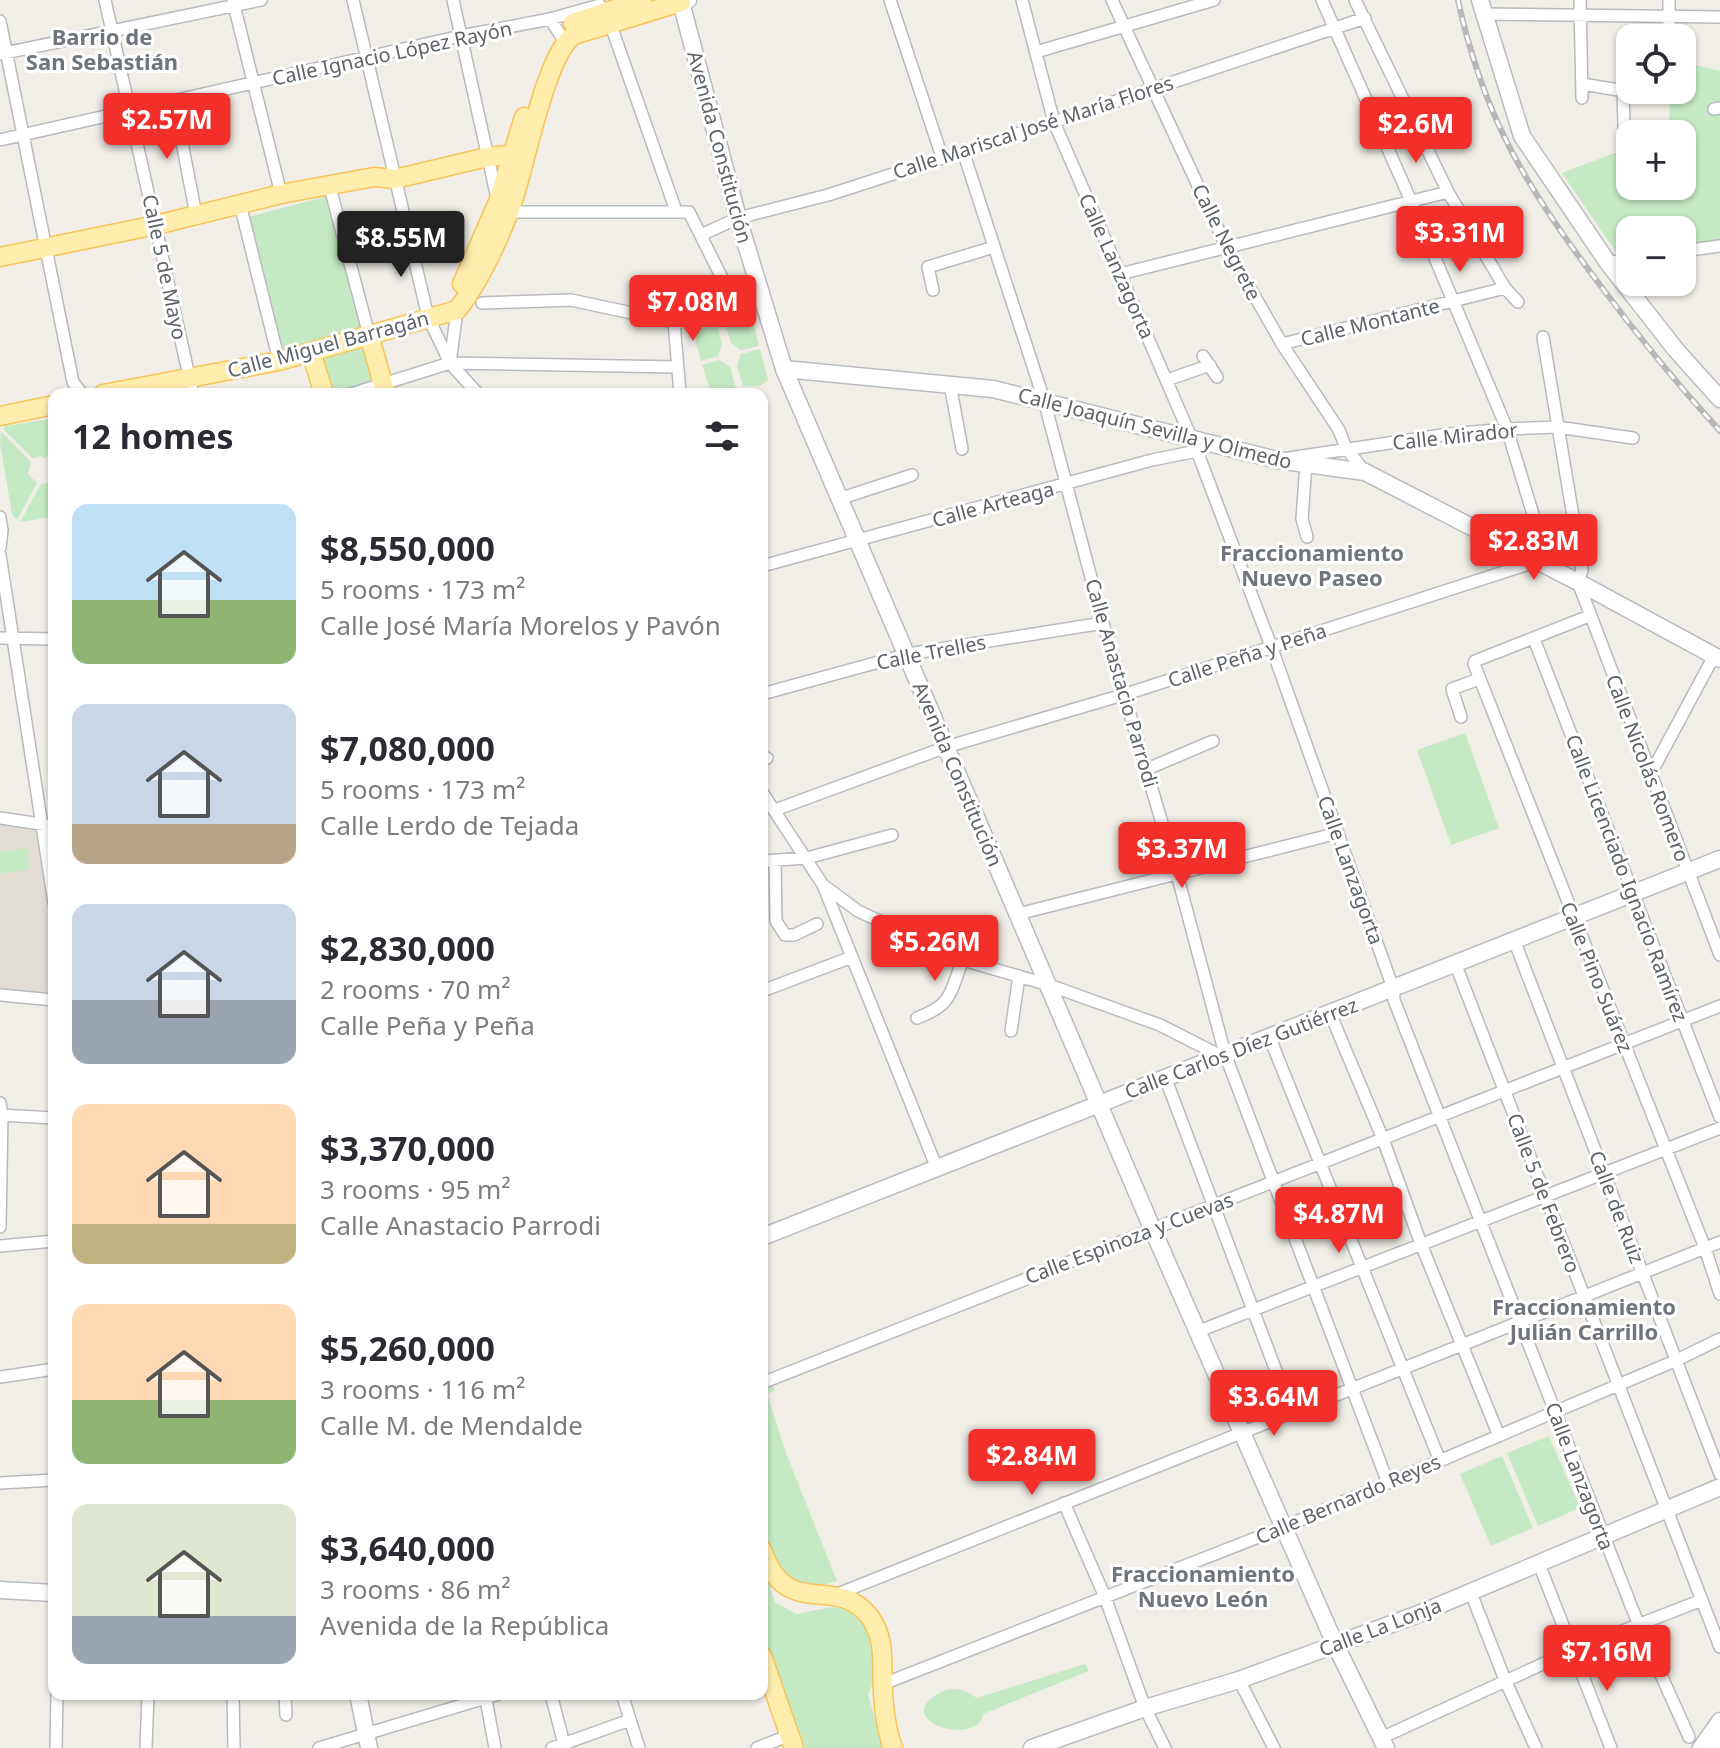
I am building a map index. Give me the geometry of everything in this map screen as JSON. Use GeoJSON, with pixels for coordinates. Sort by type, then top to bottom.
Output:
{"type":"FeatureCollection","features":[{"type":"Feature","properties":{"kind":"main road"},"geometry":{"type":"LineString","coordinates":[[457,310],[458,291],[503,207],[558,31],[585,25],[606,10],[642,0]]}},
{"type":"Feature","properties":{"kind":"main road"},"geometry":{"type":"LineString","coordinates":[[606,10],[683,1]]}},
{"type":"Feature","properties":{"kind":"main road"},"geometry":{"type":"LineString","coordinates":[[0,257],[156,225],[281,194],[374,177],[395,179],[487,157],[518,157]]}},
{"type":"Feature","properties":{"kind":"main road","name":"Calle Miguel Barragán"},"geometry":{"type":"LineString","coordinates":[[191,387],[457,310]]}},
{"type":"Feature","properties":{"kind":"main road"},"geometry":{"type":"LineString","coordinates":[[369,335],[385,388]]}},
{"type":"Feature","properties":{"kind":"main road"},"geometry":{"type":"LineString","coordinates":[[311,352],[322,388]]}},
{"type":"Feature","properties":{"kind":"main road"},"geometry":{"type":"LineString","coordinates":[[0,416],[48,406]]}},
{"type":"Feature","properties":{"kind":"main road"},"geometry":{"type":"LineString","coordinates":[[768,1566],[785,1586],[798,1593],[835,1595],[868,1614],[883,1650],[883,1684],[893,1748]]}},
{"type":"Feature","properties":{"kind":"main road"},"geometry":{"type":"LineString","coordinates":[[768,1673],[792,1742]]}},
{"type":"Feature","properties":{"kind":"street","name":"Calle 5 de Mayo"},"geometry":{"type":"LineString","coordinates":[[105,0],[191,387]]}},
{"type":"Feature","properties":{"kind":"street"},"geometry":{"type":"LineString","coordinates":[[3,54],[233,3],[261,0]]}},
{"type":"Feature","properties":{"kind":"street"},"geometry":{"type":"LineString","coordinates":[[353,0],[428,317],[450,363],[474,388]]}},
{"type":"Feature","properties":{"kind":"street"},"geometry":{"type":"LineString","coordinates":[[453,0],[487,157],[503,207],[689,212],[735,304]]}},
{"type":"Feature","properties":{"kind":"street"},"geometry":{"type":"LineString","coordinates":[[890,0],[942,157]]}},
{"type":"Feature","properties":{"kind":"street","name":"Calle Lanzagorta"},"geometry":{"type":"LineString","coordinates":[[1022,0],[1054,122],[1194,444],[1271,646],[1393,988],[1394,1000],[1639,1626],[1695,1743]]}},
{"type":"Feature","properties":{"kind":"street","name":"Calle Negrete"},"geometry":{"type":"LineString","coordinates":[[1112,0],[1226,246],[1282,344],[1339,430],[1346,448],[1365,472]]}},
{"type":"Feature","properties":{"kind":"street"},"geometry":{"type":"LineString","coordinates":[[1036,52],[1214,0]]}},
{"type":"Feature","properties":{"kind":"street"},"geometry":{"type":"LineString","coordinates":[[1322,0],[1507,429],[1544,564]]}},
{"type":"Feature","properties":{"kind":"street"},"geometry":{"type":"LineString","coordinates":[[1355,0],[1448,192],[1505,288],[1518,302]]}},
{"type":"Feature","properties":{"kind":"street"},"geometry":{"type":"LineString","coordinates":[[1580,0],[1582,98]]}},
{"type":"Feature","properties":{"kind":"street"},"geometry":{"type":"LineString","coordinates":[[1668,24],[1669,0]]}},
{"type":"Feature","properties":{"kind":"street","name":"Avenida Constitución"},"geometry":{"type":"LineString","coordinates":[[683,1],[738,218],[784,369],[1152,1228],[1335,1644],[1383,1743]]}},
{"type":"Feature","properties":{"kind":"street"},"geometry":{"type":"LineString","coordinates":[[233,3],[281,194]]}},
{"type":"Feature","properties":{"kind":"street"},"geometry":{"type":"LineString","coordinates":[[1720,17],[1581,15],[1482,7],[1522,136],[1608,263],[1676,350],[1720,399]]}},
{"type":"Feature","properties":{"kind":"street"},"geometry":{"type":"LineString","coordinates":[[606,10],[676,211]]}},
{"type":"Feature","properties":{"kind":"street","name":"Calle Ignacio López Rayón"},"geometry":{"type":"LineString","coordinates":[[0,140],[461,36],[558,31],[606,10]]}},
{"type":"Feature","properties":{"kind":"street","name":"Calle Mariscal José María Flores"},"geometry":{"type":"LineString","coordinates":[[701,235],[738,218],[828,195],[1365,18]]}},
{"type":"Feature","properties":{"kind":"street"},"geometry":{"type":"LineString","coordinates":[[0,21],[3,54],[73,382],[78,388]]}},
{"type":"Feature","properties":{"kind":"street"},"geometry":{"type":"LineString","coordinates":[[1582,84],[1616,90]]}},
{"type":"Feature","properties":{"kind":"street"},"geometry":{"type":"LineString","coordinates":[[174,101],[196,215]]}},
{"type":"Feature","properties":{"kind":"street","name":"Calle Anastacio Parrodi"},"geometry":{"type":"LineString","coordinates":[[963,151],[1044,400],[1103,623],[1177,874],[1222,1055],[1388,1483]]}},
{"type":"Feature","properties":{"kind":"street"},"geometry":{"type":"LineString","coordinates":[[330,187],[369,335]]}},
{"type":"Feature","properties":{"kind":"street"},"geometry":{"type":"LineString","coordinates":[[1120,274],[1448,192]]}},
{"type":"Feature","properties":{"kind":"street"},"geometry":{"type":"LineString","coordinates":[[240,204],[279,361]]}},
{"type":"Feature","properties":{"kind":"street"},"geometry":{"type":"LineString","coordinates":[[1696,249],[1720,246]]}},
{"type":"Feature","properties":{"kind":"street"},"geometry":{"type":"LineString","coordinates":[[933,290],[928,267],[994,247]]}},
{"type":"Feature","properties":{"kind":"street"},"geometry":{"type":"LineString","coordinates":[[1608,263],[1616,262]]}},
{"type":"Feature","properties":{"kind":"street","name":"Calle Montante"},"geometry":{"type":"LineString","coordinates":[[1282,344],[1505,288]]}},
{"type":"Feature","properties":{"kind":"street"},"geometry":{"type":"LineString","coordinates":[[482,303],[571,300],[674,322],[761,296]]}},
{"type":"Feature","properties":{"kind":"street"},"geometry":{"type":"LineString","coordinates":[[450,363],[457,310]]}},
{"type":"Feature","properties":{"kind":"street"},"geometry":{"type":"LineString","coordinates":[[674,322],[679,388]]}},
{"type":"Feature","properties":{"kind":"street","name":"Calle Nicolás Romero"},"geometry":{"type":"LineString","coordinates":[[1543,337],[1582,570],[1578,582],[1720,955]]}},
{"type":"Feature","properties":{"kind":"street"},"geometry":{"type":"LineString","coordinates":[[1167,380],[1206,360],[1217,377]]}},
{"type":"Feature","properties":{"kind":"street"},"geometry":{"type":"LineString","coordinates":[[388,388],[450,363],[677,367]]}},
{"type":"Feature","properties":{"kind":"street","name":"Calle Joaquín Sevilla y Olmedo"},"geometry":{"type":"LineString","coordinates":[[784,369],[950,384],[1044,400],[1194,444],[1365,472],[1717,657]]}},
{"type":"Feature","properties":{"kind":"street"},"geometry":{"type":"LineString","coordinates":[[950,384],[962,449]]}},
{"type":"Feature","properties":{"kind":"street","name":"Calle Mirador"},"geometry":{"type":"LineString","coordinates":[[1277,460],[1449,434],[1507,429],[1557,427],[1633,438]]}},
{"type":"Feature","properties":{"kind":"street","name":"Calle Arteaga"},"geometry":{"type":"LineString","coordinates":[[768,565],[1152,460],[1194,444]]}},
{"type":"Feature","properties":{"kind":"street"},"geometry":{"type":"LineString","coordinates":[[1306,464],[1302,519],[1307,537]]}},
{"type":"Feature","properties":{"kind":"street"},"geometry":{"type":"LineString","coordinates":[[839,499],[912,475]]}},
{"type":"Feature","properties":{"kind":"street"},"geometry":{"type":"LineString","coordinates":[[0,517],[0,548]]}},
{"type":"Feature","properties":{"kind":"street"},"geometry":{"type":"LineString","coordinates":[[0,555],[6,638],[48,867]]}},
{"type":"Feature","properties":{"kind":"street","name":"Calle Peña y Peña"},"geometry":{"type":"LineString","coordinates":[[775,810],[946,747],[1544,564]]}},
{"type":"Feature","properties":{"kind":"street"},"geometry":{"type":"LineString","coordinates":[[1534,639],[1589,616]]}},
{"type":"Feature","properties":{"kind":"street","name":"Calle Trelles"},"geometry":{"type":"LineString","coordinates":[[768,692],[908,654],[1103,623]]}},
{"type":"Feature","properties":{"kind":"street"},"geometry":{"type":"LineString","coordinates":[[6,638],[48,639]]}},
{"type":"Feature","properties":{"kind":"street","name":"Calle Pino Suárez"},"geometry":{"type":"LineString","coordinates":[[1534,639],[1474,664],[1705,1248],[1720,1294]]}},
{"type":"Feature","properties":{"kind":"street","name":"Calle Licenciado Ignacio Ramírez"},"geometry":{"type":"LineString","coordinates":[[1534,639],[1720,1117]]}},
{"type":"Feature","properties":{"kind":"street"},"geometry":{"type":"LineString","coordinates":[[1650,775],[1717,657]]}},
{"type":"Feature","properties":{"kind":"street"},"geometry":{"type":"LineString","coordinates":[[1461,717],[1452,689],[1479,679]]}},
{"type":"Feature","properties":{"kind":"street"},"geometry":{"type":"LineString","coordinates":[[1147,769],[1213,741]]}},
{"type":"Feature","properties":{"kind":"street"},"geometry":{"type":"LineString","coordinates":[[768,800],[823,885],[936,1166]]}},
{"type":"Feature","properties":{"kind":"street"},"geometry":{"type":"LineString","coordinates":[[0,818],[48,825]]}},
{"type":"Feature","properties":{"kind":"street"},"geometry":{"type":"LineString","coordinates":[[1018,914],[1338,833]]}},
{"type":"Feature","properties":{"kind":"street"},"geometry":{"type":"LineString","coordinates":[[768,861],[807,858],[892,835]]}},
{"type":"Feature","properties":{"kind":"street","name":"Calle Carlos Díez Gutiérrez"},"geometry":{"type":"LineString","coordinates":[[768,1235],[1720,859]]}},
{"type":"Feature","properties":{"kind":"street"},"geometry":{"type":"LineString","coordinates":[[775,861],[776,921],[785,935],[794,935],[817,924]]}},
{"type":"Feature","properties":{"kind":"street"},"geometry":{"type":"LineString","coordinates":[[823,885],[858,911],[963,960],[1049,985],[1160,1025],[1222,1055]]}},
{"type":"Feature","properties":{"kind":"street"},"geometry":{"type":"LineString","coordinates":[[841,930],[844,913],[858,911]]}},
{"type":"Feature","properties":{"kind":"street","name":"Calle de Ruiz"},"geometry":{"type":"LineString","coordinates":[[1514,940],[1720,1474]]}},
{"type":"Feature","properties":{"kind":"street"},"geometry":{"type":"LineString","coordinates":[[768,989],[852,957]]}},
{"type":"Feature","properties":{"kind":"street"},"geometry":{"type":"LineString","coordinates":[[917,1018],[938,1010],[946,1002],[963,960]]}},
{"type":"Feature","properties":{"kind":"street","name":"Calle 5 de Febrero"},"geometry":{"type":"LineString","coordinates":[[1455,963],[1720,1647]]}},
{"type":"Feature","properties":{"kind":"street"},"geometry":{"type":"LineString","coordinates":[[1011,1031],[1019,976]]}},
{"type":"Feature","properties":{"kind":"street"},"geometry":{"type":"LineString","coordinates":[[0,995],[48,999]]}},
{"type":"Feature","properties":{"kind":"street","name":"Calle Espinoza y Cuevas"},"geometry":{"type":"LineString","coordinates":[[768,1381],[1720,1006]]}},
{"type":"Feature","properties":{"kind":"street"},"geometry":{"type":"LineString","coordinates":[[1330,1013],[1383,1139],[1421,1244],[1499,1436]]}},
{"type":"Feature","properties":{"kind":"street"},"geometry":{"type":"LineString","coordinates":[[1269,1036],[1440,1461]]}},
{"type":"Feature","properties":{"kind":"street"},"geometry":{"type":"LineString","coordinates":[[1165,1077],[1292,1413]]}},
{"type":"Feature","properties":{"kind":"street"},"geometry":{"type":"LineString","coordinates":[[0,1227],[1,1111],[48,1117]]}},
{"type":"Feature","properties":{"kind":"street"},"geometry":{"type":"LineString","coordinates":[[1199,1331],[1720,1128]]}},
{"type":"Feature","properties":{"kind":"street"},"geometry":{"type":"LineString","coordinates":[[0,1246],[48,1242]]}},
{"type":"Feature","properties":{"kind":"street"},"geometry":{"type":"LineString","coordinates":[[835,1595],[1720,1242]]}},
{"type":"Feature","properties":{"kind":"street","name":"Calle Bernardo Reyes"},"geometry":{"type":"LineString","coordinates":[[883,1684],[1284,1527],[1720,1339]]}},
{"type":"Feature","properties":{"kind":"street"},"geometry":{"type":"LineString","coordinates":[[0,1377],[48,1370]]}},
{"type":"Feature","properties":{"kind":"street"},"geometry":{"type":"LineString","coordinates":[[0,1483],[48,1480]]}},
{"type":"Feature","properties":{"kind":"street","name":"Calle La Lonja"},"geometry":{"type":"LineString","coordinates":[[1032,1748],[1057,1744],[1145,1708],[1239,1680],[1471,1593],[1720,1487]]}},
{"type":"Feature","properties":{"kind":"street"},"geometry":{"type":"LineString","coordinates":[[1064,1503],[1105,1597],[1145,1708],[1165,1748]]}},
{"type":"Feature","properties":{"kind":"street"},"geometry":{"type":"LineString","coordinates":[[1539,1564],[1611,1748]]}},
{"type":"Feature","properties":{"kind":"street"},"geometry":{"type":"LineString","coordinates":[[0,1590],[48,1593]]}},
{"type":"Feature","properties":{"kind":"street"},"geometry":{"type":"LineString","coordinates":[[1471,1593],[1536,1748]]}},
{"type":"Feature","properties":{"kind":"street"},"geometry":{"type":"LineString","coordinates":[[1383,1743],[1505,1680],[1702,1600]]}},
{"type":"Feature","properties":{"kind":"street"},"geometry":{"type":"LineString","coordinates":[[1239,1680],[1274,1748]]}},
{"type":"Feature","properties":{"kind":"street"},"geometry":{"type":"LineString","coordinates":[[56,1748],[57,1700]]}},
{"type":"Feature","properties":{"kind":"street"},"geometry":{"type":"LineString","coordinates":[[146,1748],[148,1700]]}},
{"type":"Feature","properties":{"kind":"street"},"geometry":{"type":"LineString","coordinates":[[233,1700],[234,1748]]}},
{"type":"Feature","properties":{"kind":"street"},"geometry":{"type":"LineString","coordinates":[[285,1700],[286,1715]]}},
{"type":"Feature","properties":{"kind":"street"},"geometry":{"type":"LineString","coordinates":[[359,1700],[368,1741]]}},
{"type":"Feature","properties":{"kind":"street"},"geometry":{"type":"LineString","coordinates":[[319,1748],[368,1741],[475,1700]]}},
{"type":"Feature","properties":{"kind":"street"},"geometry":{"type":"LineString","coordinates":[[486,1700],[495,1748]]}},
{"type":"Feature","properties":{"kind":"street"},"geometry":{"type":"LineString","coordinates":[[552,1700],[560,1747],[630,1720]]}},
{"type":"Feature","properties":{"kind":"street"},"geometry":{"type":"LineString","coordinates":[[624,1700],[639,1748]]}},
{"type":"Feature","properties":{"kind":"street"},"geometry":{"type":"LineString","coordinates":[[1695,1743],[1720,1721]]}},
{"type":"Feature","properties":{"kind":"street"},"geometry":{"type":"LineString","coordinates":[[1715,1748],[1720,1741]]}},
{"type":"Feature","properties":{"kind":"street"},"geometry":{"type":"LineString","coordinates":[[757,1748],[792,1742]]}},
{"type":"Feature","properties":{"kind":"shaded area"},"geometry":{"type":"Polygon","coordinates":[[[0,824],[36,829],[48,900],[48,993],[0,989],[0,824]]]}},
{"type":"Feature","properties":{"kind":"green space"},"geometry":{"type":"Polygon","coordinates":[[[1696,65],[1720,71],[1720,240],[1696,243],[1696,216],[1616,216],[1616,252],[1562,173],[1616,152],[1616,200],[1696,200],[1696,120],[1669,120],[1670,104],[1696,104],[1696,65]]]}},
{"type":"Feature","properties":{"kind":"green space"},"geometry":{"type":"Polygon","coordinates":[[[328,196],[364,331],[283,352],[248,217],[328,196]]]}},
{"type":"Feature","properties":{"kind":"green space"},"geometry":{"type":"Polygon","coordinates":[[[749,317],[753,320],[759,346],[741,350],[731,343],[725,323],[749,317]]]}},
{"type":"Feature","properties":{"kind":"green space"},"geometry":{"type":"Polygon","coordinates":[[[717,324],[722,344],[718,356],[701,361],[693,332],[717,324]]]}},
{"type":"Feature","properties":{"kind":"green space"},"geometry":{"type":"Polygon","coordinates":[[[365,338],[381,388],[331,388],[320,351],[365,338]]]}},
{"type":"Feature","properties":{"kind":"green space"},"geometry":{"type":"Polygon","coordinates":[[[760,349],[768,380],[760,386],[743,386],[737,365],[741,354],[760,349]]]}},
{"type":"Feature","properties":{"kind":"green space"},"geometry":{"type":"Polygon","coordinates":[[[719,360],[730,367],[736,388],[710,388],[702,365],[719,360]]]}},
{"type":"Feature","properties":{"kind":"green space"},"geometry":{"type":"Polygon","coordinates":[[[48,419],[46,458],[40,456],[33,459],[3,429],[48,419]]]}},
{"type":"Feature","properties":{"kind":"green space"},"geometry":{"type":"Polygon","coordinates":[[[1,431],[31,462],[28,474],[37,483],[17,520],[12,514],[0,443],[1,431]]]}},
{"type":"Feature","properties":{"kind":"green space"},"geometry":{"type":"Polygon","coordinates":[[[48,483],[48,518],[20,522],[41,484],[48,483]]]}},
{"type":"Feature","properties":{"kind":"green space"},"geometry":{"type":"Polygon","coordinates":[[[1465,733],[1499,828],[1451,845],[1417,750],[1465,733]]]}},
{"type":"Feature","properties":{"kind":"green space"},"geometry":{"type":"Polygon","coordinates":[[[27,848],[30,869],[0,874],[0,852],[27,848]]]}},
{"type":"Feature","properties":{"kind":"green space"},"geometry":{"type":"Polygon","coordinates":[[[771,1383],[775,1390],[768,1394],[768,1384],[771,1383]]]}},
{"type":"Feature","properties":{"kind":"green space"},"geometry":{"type":"Polygon","coordinates":[[[768,1397],[786,1453],[837,1581],[823,1585],[798,1582],[788,1576],[768,1547],[768,1397]]]}},
{"type":"Feature","properties":{"kind":"green space"},"geometry":{"type":"Polygon","coordinates":[[[1549,1436],[1580,1508],[1538,1526],[1507,1453],[1549,1436]]]}},
{"type":"Feature","properties":{"kind":"green space"},"geometry":{"type":"Polygon","coordinates":[[[1502,1456],[1533,1528],[1491,1546],[1460,1474],[1502,1456]]]}},
{"type":"Feature","properties":{"kind":"green space"},"geometry":{"type":"Polygon","coordinates":[[[768,1581],[775,1602],[796,1614],[833,1607],[852,1610],[870,1627],[878,1670],[868,1695],[887,1748],[797,1748],[768,1668],[768,1581]]]}},
{"type":"Feature","properties":{"kind":"green space"},"geometry":{"type":"Polygon","coordinates":[[[1085,1664],[1089,1671],[983,1714],[978,1724],[967,1729],[940,1727],[930,1721],[924,1712],[927,1703],[946,1690],[960,1689],[977,1698],[1085,1664]]]}},
{"type":"Feature","properties":{"kind":"railway"},"geometry":{"type":"LineString","coordinates":[[1458,0],[1481,82],[1495,118],[1530,184],[1614,304],[1720,431]]}},
{"type":"Feature","properties":{"kind":"district","name":"Barrio de San Sebastián"},"geometry":{"type":"Point","coordinates":[102,48]}},
{"type":"Feature","properties":{"kind":"district","name":"Fraccionamiento Nuevo Paseo"},"geometry":{"type":"Point","coordinates":[1312,564]}},
{"type":"Feature","properties":{"kind":"district","name":"Fraccionamiento Julián Carrillo"},"geometry":{"type":"Point","coordinates":[1584,1318]}},
{"type":"Feature","properties":{"kind":"district","name":"Fraccionamiento Nuevo León"},"geometry":{"type":"Point","coordinates":[1203,1586]}}]}
